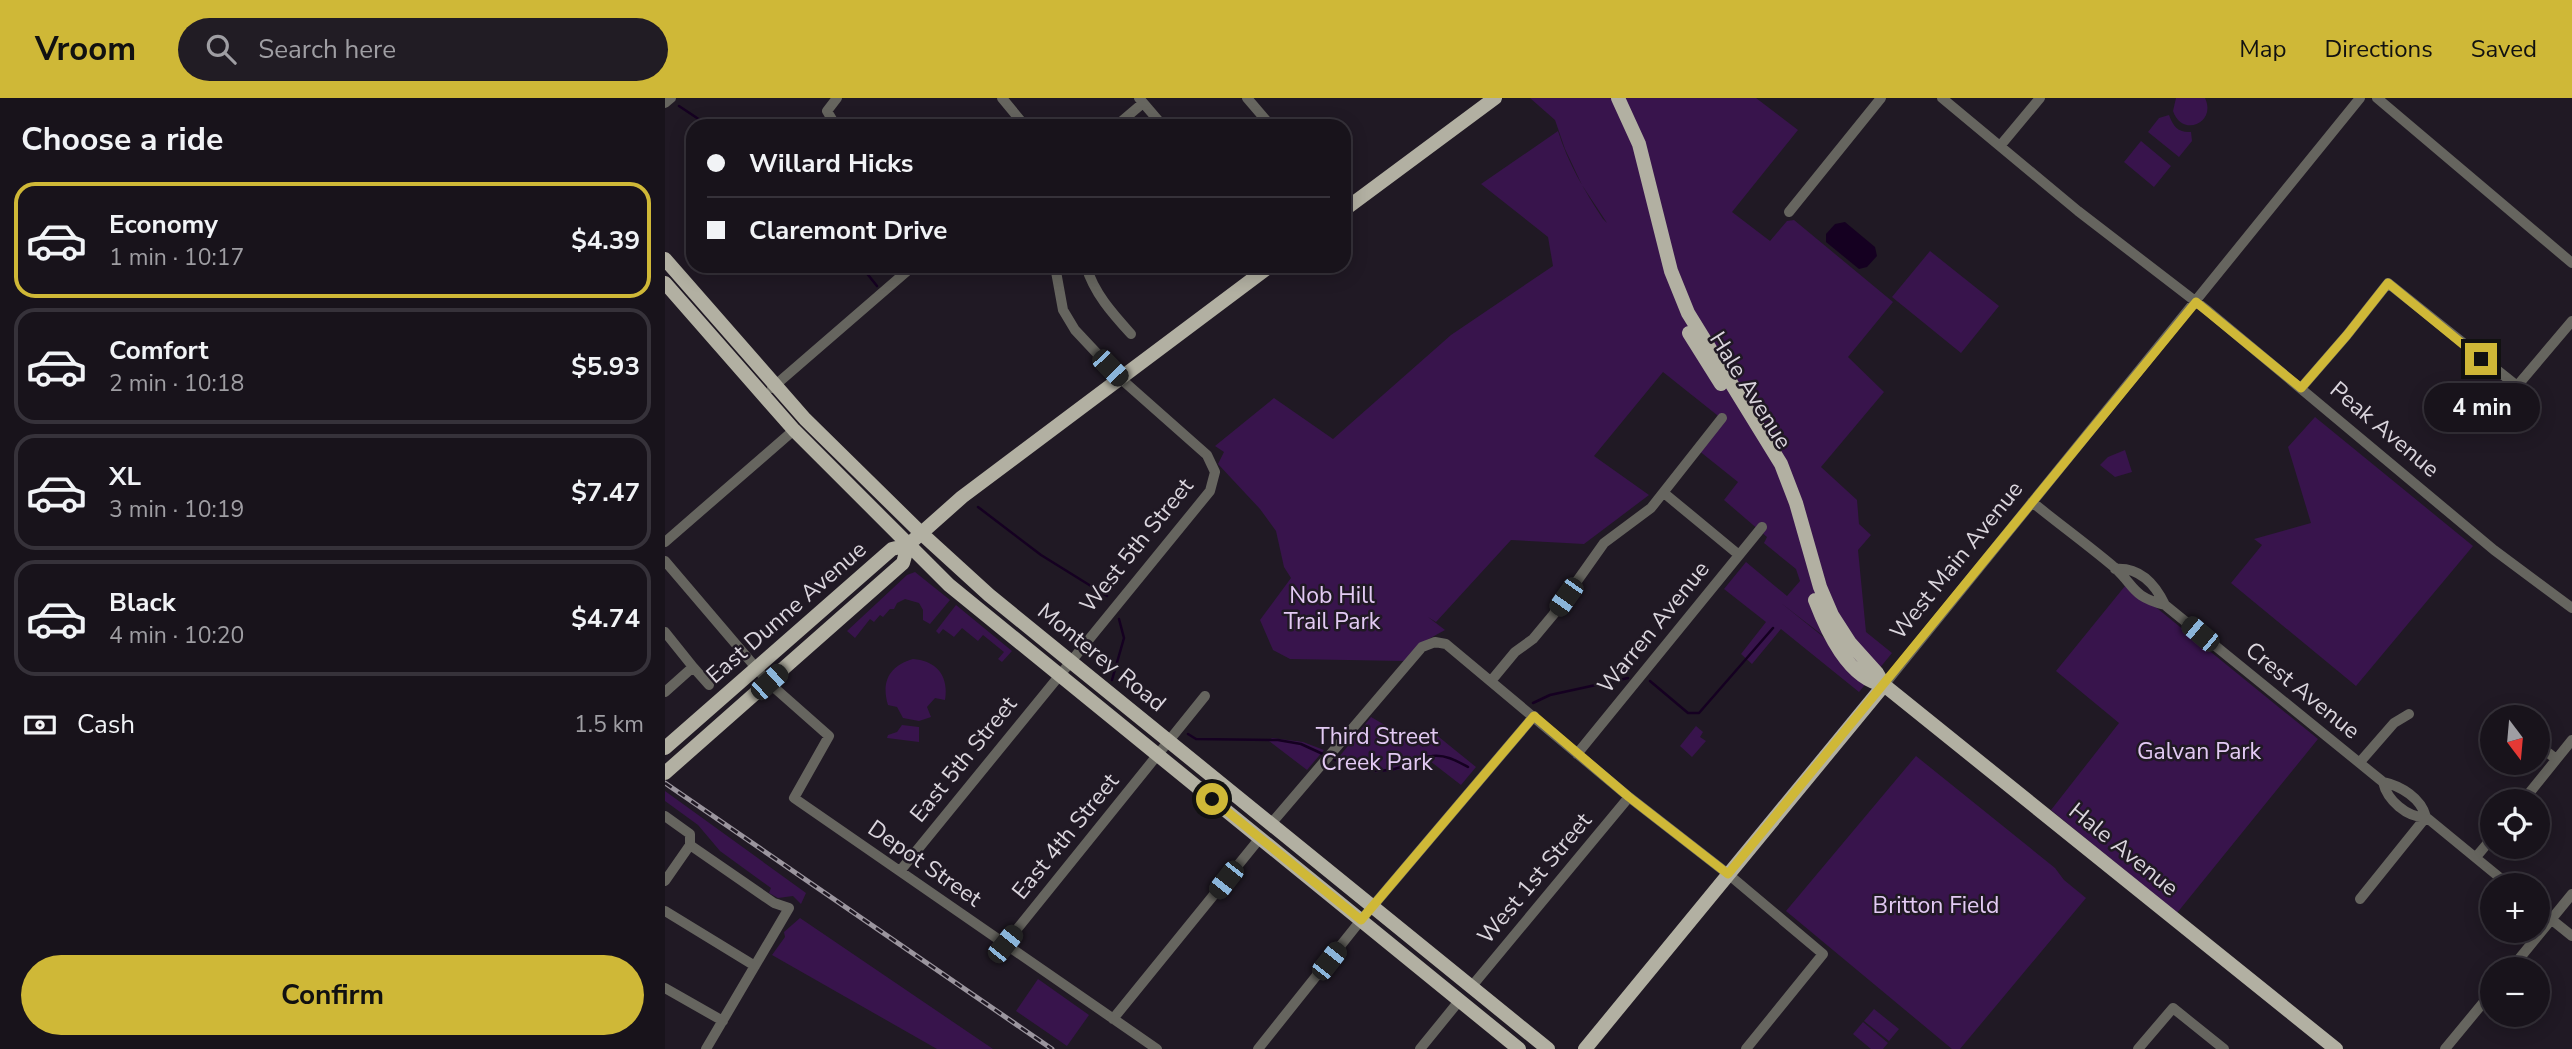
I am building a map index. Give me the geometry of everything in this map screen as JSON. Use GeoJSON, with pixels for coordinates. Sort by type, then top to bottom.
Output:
{"type":"FeatureCollection","features":[{"type":"Feature","properties":{"kind":"main road"},"geometry":{"type":"LineString","coordinates":[[1351,205],[1495,98]]}},
{"type":"Feature","properties":{"kind":"main road","name":"Hale Avenue"},"geometry":{"type":"LineString","coordinates":[[1609,98],[1631,148],[1661,273],[1679,317],[1773,468],[1823,619],[1844,655],[1871,682],[1884,685]]}},
{"type":"Feature","properties":{"kind":"main road","name":"Hale Avenue"},"geometry":{"type":"LineString","coordinates":[[1618,98],[1639,145],[1671,271],[1688,313],[1781,464],[1832,615],[1850,643],[1878,673],[1884,685],[2336,1049]]}},
{"type":"Feature","properties":{"kind":"main road","name":"Monterey Road"},"geometry":{"type":"LineString","coordinates":[[665,259],[838,454],[989,595],[1548,1049]]}},
{"type":"Feature","properties":{"kind":"main road"},"geometry":{"type":"LineString","coordinates":[[908,545],[962,497],[1261,273]]}},
{"type":"Feature","properties":{"kind":"main road","name":"Monterey Road"},"geometry":{"type":"LineString","coordinates":[[665,283],[794,430],[961,595],[1519,1049]]}},
{"type":"Feature","properties":{"kind":"main road","name":"East Dunne Avenue"},"geometry":{"type":"LineString","coordinates":[[665,748],[892,549],[908,545],[903,563],[665,773]]}},
{"type":"Feature","properties":{"kind":"main road","name":"West Main Avenue"},"geometry":{"type":"LineString","coordinates":[[1585,1049],[1884,685]]}},
{"type":"Feature","properties":{"kind":"street"},"geometry":{"type":"LineString","coordinates":[[665,103],[671,98]]}},
{"type":"Feature","properties":{"kind":"street"},"geometry":{"type":"LineString","coordinates":[[832,119],[827,111],[837,98]]}},
{"type":"Feature","properties":{"kind":"street"},"geometry":{"type":"LineString","coordinates":[[1002,98],[1019,119]]}},
{"type":"Feature","properties":{"kind":"street"},"geometry":{"type":"LineString","coordinates":[[1247,98],[1265,119]]}},
{"type":"Feature","properties":{"kind":"street"},"geometry":{"type":"LineString","coordinates":[[1789,212],[1881,98]]}},
{"type":"Feature","properties":{"kind":"street","name":"Peak Avenue"},"geometry":{"type":"LineString","coordinates":[[1941,98],[2078,211],[2196,302],[2494,550],[2572,608]]}},
{"type":"Feature","properties":{"kind":"street"},"geometry":{"type":"LineString","coordinates":[[2000,146],[2040,98]]}},
{"type":"Feature","properties":{"kind":"street","name":"West Main Avenue"},"geometry":{"type":"LineString","coordinates":[[1884,685],[2360,98]]}},
{"type":"Feature","properties":{"kind":"street"},"geometry":{"type":"LineString","coordinates":[[2377,98],[2572,263]]}},
{"type":"Feature","properties":{"kind":"street"},"geometry":{"type":"LineString","coordinates":[[1123,119],[1141,101],[1157,119]]}},
{"type":"Feature","properties":{"kind":"street"},"geometry":{"type":"LineString","coordinates":[[747,379],[759,380],[768,389],[775,386],[905,273]]}},
{"type":"Feature","properties":{"kind":"street"},"geometry":{"type":"LineString","coordinates":[[1056,273],[1063,310],[1075,330],[1120,378]]}},
{"type":"Feature","properties":{"kind":"street"},"geometry":{"type":"LineString","coordinates":[[1089,273],[1094,287],[1108,308],[1131,334]]}},
{"type":"Feature","properties":{"kind":"street"},"geometry":{"type":"LineString","coordinates":[[2301,388],[2388,283],[2517,386],[2572,321]]}},
{"type":"Feature","properties":{"kind":"street","name":"West 5th Street"},"geometry":{"type":"LineString","coordinates":[[1059,674],[1210,491],[1215,472],[1207,455],[1120,378]]}},
{"type":"Feature","properties":{"kind":"street"},"geometry":{"type":"LineString","coordinates":[[1491,681],[1515,652],[1533,639],[1553,615],[1604,543],[1651,508],[1722,418]]}},
{"type":"Feature","properties":{"kind":"street"},"geometry":{"type":"LineString","coordinates":[[665,542],[794,430]]}},
{"type":"Feature","properties":{"kind":"street"},"geometry":{"type":"LineString","coordinates":[[1664,493],[1739,555]]}},
{"type":"Feature","properties":{"kind":"street","name":"Crest Avenue"},"geometry":{"type":"LineString","coordinates":[[2032,502],[2115,569],[2136,592],[2144,598],[2165,605]]}},
{"type":"Feature","properties":{"kind":"street","name":"Warren Avenue"},"geometry":{"type":"LineString","coordinates":[[1577,754],[1762,527]]}},
{"type":"Feature","properties":{"kind":"street"},"geometry":{"type":"LineString","coordinates":[[665,561],[769,682]]}},
{"type":"Feature","properties":{"kind":"street","name":"Crest Avenue"},"geometry":{"type":"LineString","coordinates":[[2115,569],[2127,568],[2147,579],[2165,605],[2383,782],[2391,798],[2402,809],[2426,817]]}},
{"type":"Feature","properties":{"kind":"street"},"geometry":{"type":"LineString","coordinates":[[665,632],[709,685]]}},
{"type":"Feature","properties":{"kind":"street"},"geometry":{"type":"LineString","coordinates":[[1270,825],[1422,647],[1435,642],[1446,644],[1823,954],[1746,1049]]}},
{"type":"Feature","properties":{"kind":"street"},"geometry":{"type":"LineString","coordinates":[[665,692],[693,667]]}},
{"type":"Feature","properties":{"kind":"street","name":"East 5th Street"},"geometry":{"type":"LineString","coordinates":[[900,871],[1059,674]]}},
{"type":"Feature","properties":{"kind":"street","name":"Depot Street"},"geometry":{"type":"LineString","coordinates":[[769,682],[829,736],[793,799],[1157,1049]]}},
{"type":"Feature","properties":{"kind":"street","name":"East 4th Street"},"geometry":{"type":"LineString","coordinates":[[1005,944],[1205,696]]}},
{"type":"Feature","properties":{"kind":"street"},"geometry":{"type":"LineString","coordinates":[[2360,762],[2394,723],[2409,714]]}},
{"type":"Feature","properties":{"kind":"street"},"geometry":{"type":"LineString","coordinates":[[1258,1049],[1361,920],[1534,716]]}},
{"type":"Feature","properties":{"kind":"street"},"geometry":{"type":"LineString","coordinates":[[2532,789],[2572,740]]}},
{"type":"Feature","properties":{"kind":"street"},"geometry":{"type":"LineString","coordinates":[[2550,754],[2556,759]]}},
{"type":"Feature","properties":{"kind":"street","name":"Crest Avenue"},"geometry":{"type":"LineString","coordinates":[[2383,782],[2399,786],[2410,794],[2419,803],[2426,817],[2495,873]]}},
{"type":"Feature","properties":{"kind":"street","name":"West 1st Street"},"geometry":{"type":"LineString","coordinates":[[1472,986],[1629,797]]}},
{"type":"Feature","properties":{"kind":"street"},"geometry":{"type":"LineString","coordinates":[[665,816],[690,834],[690,845],[665,881]]}},
{"type":"Feature","properties":{"kind":"street"},"geometry":{"type":"LineString","coordinates":[[2360,899],[2426,817]]}},
{"type":"Feature","properties":{"kind":"street"},"geometry":{"type":"LineString","coordinates":[[1113,1019],[1260,838]]}},
{"type":"Feature","properties":{"kind":"street"},"geometry":{"type":"LineString","coordinates":[[690,845],[774,903],[789,908],[706,1049]]}},
{"type":"Feature","properties":{"kind":"street"},"geometry":{"type":"LineString","coordinates":[[2476,857],[2480,852]]}},
{"type":"Feature","properties":{"kind":"street"},"geometry":{"type":"LineString","coordinates":[[2520,957],[2572,894]]}},
{"type":"Feature","properties":{"kind":"street"},"geometry":{"type":"LineString","coordinates":[[665,911],[755,966]]}},
{"type":"Feature","properties":{"kind":"street"},"geometry":{"type":"LineString","coordinates":[[2551,919],[2572,936]]}},
{"type":"Feature","properties":{"kind":"street"},"geometry":{"type":"LineString","coordinates":[[665,988],[723,1021]]}},
{"type":"Feature","properties":{"kind":"street"},"geometry":{"type":"LineString","coordinates":[[1420,1049],[1459,1001]]}},
{"type":"Feature","properties":{"kind":"street"},"geometry":{"type":"LineString","coordinates":[[2138,1049],[2173,1007],[2224,1049]]}},
{"type":"Feature","properties":{"kind":"street"},"geometry":{"type":"LineString","coordinates":[[2445,1049],[2480,1007]]}},
{"type":"Feature","properties":{"kind":"green space","name":"Nob Hill Trail Park"},"geometry":{"type":"Polygon","coordinates":[[[1530,98],[1756,98],[1798,130],[1732,212],[1770,241],[1787,221],[1794,220],[1893,302],[1848,357],[1884,392],[1821,467],[1857,500],[1859,524],[1871,535],[1858,550],[1866,632],[1892,653],[1874,675],[1781,603],[1872,676],[1859,692],[1781,629],[1752,664],[1741,654],[1766,622],[1724,589],[1746,562],[1787,596],[1800,581],[1796,569],[1764,543],[1767,537],[1724,500],[1738,482],[1698,450],[1722,419],[1663,372],[1594,456],[1649,495],[1584,544],[1511,540],[1436,622],[1428,617],[1445,630],[1425,641],[1405,661],[1290,659],[1273,650],[1260,620],[1291,578],[1284,567],[1276,531],[1260,509],[1218,464],[1224,452],[1215,446],[1274,398],[1333,439],[1451,335],[1553,266],[1548,237],[1481,184],[1558,131],[1565,148],[1555,120],[1530,98]]]}},
{"type":"Feature","properties":{"kind":"green space"},"geometry":{"type":"Polygon","coordinates":[[[2176,98],[2205,98],[2207,107],[2203,120],[2197,124],[2183,124],[2173,111],[2176,98]]]}},
{"type":"Feature","properties":{"kind":"green space"},"geometry":{"type":"Polygon","coordinates":[[[2169,115],[2177,128],[2191,132],[2192,141],[2179,157],[2148,132],[2159,118],[2169,115]]]}},
{"type":"Feature","properties":{"kind":"green space"},"geometry":{"type":"Polygon","coordinates":[[[2141,141],[2171,166],[2154,187],[2124,162],[2141,141]]]}},
{"type":"Feature","properties":{"kind":"green space"},"geometry":{"type":"Polygon","coordinates":[[[1930,251],[1999,306],[1961,353],[1892,297],[1930,251]]]}},
{"type":"Feature","properties":{"kind":"green space"},"geometry":{"type":"Polygon","coordinates":[[[2315,417],[2473,546],[2356,686],[2231,583],[2262,545],[2254,539],[2311,523],[2288,447],[2315,417]]]}},
{"type":"Feature","properties":{"kind":"green space"},"geometry":{"type":"Polygon","coordinates":[[[2125,450],[2132,472],[2115,477],[2100,465],[2108,457],[2125,450]]]}},
{"type":"Feature","properties":{"kind":"green space"},"geometry":{"type":"Polygon","coordinates":[[[915,572],[950,600],[930,624],[923,620],[923,610],[919,603],[905,599],[883,617],[880,615],[874,622],[870,619],[855,638],[847,631],[907,575],[915,572]]]}},
{"type":"Feature","properties":{"kind":"green space","name":"Galvan Park"},"geometry":{"type":"Polygon","coordinates":[[[2125,586],[2158,609],[2318,739],[2177,913],[2051,810],[2119,723],[2056,671],[2125,586]]]}},
{"type":"Feature","properties":{"kind":"green space"},"geometry":{"type":"Polygon","coordinates":[[[956,605],[1012,651],[1002,662],[998,659],[1004,652],[983,635],[978,641],[962,628],[954,637],[943,629],[939,634],[936,631],[956,605]]]}},
{"type":"Feature","properties":{"kind":"green space"},"geometry":{"type":"Polygon","coordinates":[[[913,659],[935,667],[943,677],[946,691],[945,700],[935,698],[927,707],[931,717],[919,721],[903,718],[897,707],[888,705],[886,697],[889,676],[898,666],[913,659]]]}},
{"type":"Feature","properties":{"kind":"green space","name":"Third Street Creek Park"},"geometry":{"type":"Polygon","coordinates":[[[1371,717],[1423,747],[1434,733],[1476,767],[1461,785],[1430,761],[1382,772],[1361,771],[1335,762],[1371,717]]]}},
{"type":"Feature","properties":{"kind":"green space"},"geometry":{"type":"Polygon","coordinates":[[[902,725],[919,727],[919,742],[887,738],[902,725]]]}},
{"type":"Feature","properties":{"kind":"green space"},"geometry":{"type":"Polygon","coordinates":[[[1696,726],[1703,732],[1700,737],[1706,741],[1692,757],[1680,746],[1696,726]]]}},
{"type":"Feature","properties":{"kind":"green space","name":"Third Street Creek Park"},"geometry":{"type":"Polygon","coordinates":[[[1272,738],[1303,742],[1324,750],[1307,770],[1269,741],[1272,738]]]}},
{"type":"Feature","properties":{"kind":"green space","name":"Britton Field"},"geometry":{"type":"Polygon","coordinates":[[[1916,756],[2055,868],[2064,880],[2086,898],[1960,1049],[1952,1049],[1786,911],[1916,756]]]}},
{"type":"Feature","properties":{"kind":"green space"},"geometry":{"type":"Polygon","coordinates":[[[665,791],[806,893],[801,904],[793,896],[778,898],[769,893],[771,888],[720,851],[698,825],[665,801],[665,791]]]}},
{"type":"Feature","properties":{"kind":"green space"},"geometry":{"type":"Polygon","coordinates":[[[800,918],[993,1049],[937,1049],[772,955],[785,937],[784,932],[800,918]]]}},
{"type":"Feature","properties":{"kind":"green space"},"geometry":{"type":"Polygon","coordinates":[[[1038,979],[1089,1015],[1067,1046],[1016,1011],[1038,979]]]}},
{"type":"Feature","properties":{"kind":"green space"},"geometry":{"type":"Polygon","coordinates":[[[1874,1009],[1899,1029],[1889,1041],[1864,1021],[1874,1009]]]}},
{"type":"Feature","properties":{"kind":"green space"},"geometry":{"type":"Polygon","coordinates":[[[1863,1022],[1888,1043],[1883,1049],[1871,1049],[1853,1034],[1863,1022]]]}},
{"type":"Feature","properties":{"kind":"shaded area"},"geometry":{"type":"Polygon","coordinates":[[[1845,222],[1875,247],[1877,256],[1867,267],[1859,269],[1826,242],[1826,234],[1835,224],[1845,222]]]}},
{"type":"Feature","properties":{"kind":"waterway"},"geometry":{"type":"LineString","coordinates":[[679,106],[698,119]]}},
{"type":"Feature","properties":{"kind":"waterway"},"geometry":{"type":"LineString","coordinates":[[867,273],[877,286]]}},
{"type":"Feature","properties":{"kind":"waterway"},"geometry":{"type":"LineString","coordinates":[[978,507],[1041,555],[1107,596]]}},
{"type":"Feature","properties":{"kind":"waterway"},"geometry":{"type":"LineString","coordinates":[[1112,680],[1124,638],[1119,619]]}},
{"type":"Feature","properties":{"kind":"waterway"},"geometry":{"type":"LineString","coordinates":[[1650,681],[1688,713],[1699,713],[1773,628]]}},
{"type":"Feature","properties":{"kind":"waterway"},"geometry":{"type":"LineString","coordinates":[[1533,703],[1550,695],[1628,678]]}},
{"type":"Feature","properties":{"kind":"waterway"},"geometry":{"type":"LineString","coordinates":[[1188,734],[1196,739],[1278,740],[1301,744],[1325,755]]}},
{"type":"Feature","properties":{"kind":"waterway"},"geometry":{"type":"LineString","coordinates":[[1331,758],[1356,768],[1374,771],[1401,767],[1423,758],[1437,756],[1451,758],[1468,767]]}},
{"type":"Feature","properties":{"kind":"railway"},"geometry":{"type":"LineString","coordinates":[[665,783],[1052,1049]]}},
{"type":"Feature","properties":{"kind":"route"},"geometry":{"type":"LineString","coordinates":[[1212,799],[1361,920],[1534,716],[1629,797],[1728,874],[2196,302],[2301,388],[2388,283],[2481,359]]}}]}
